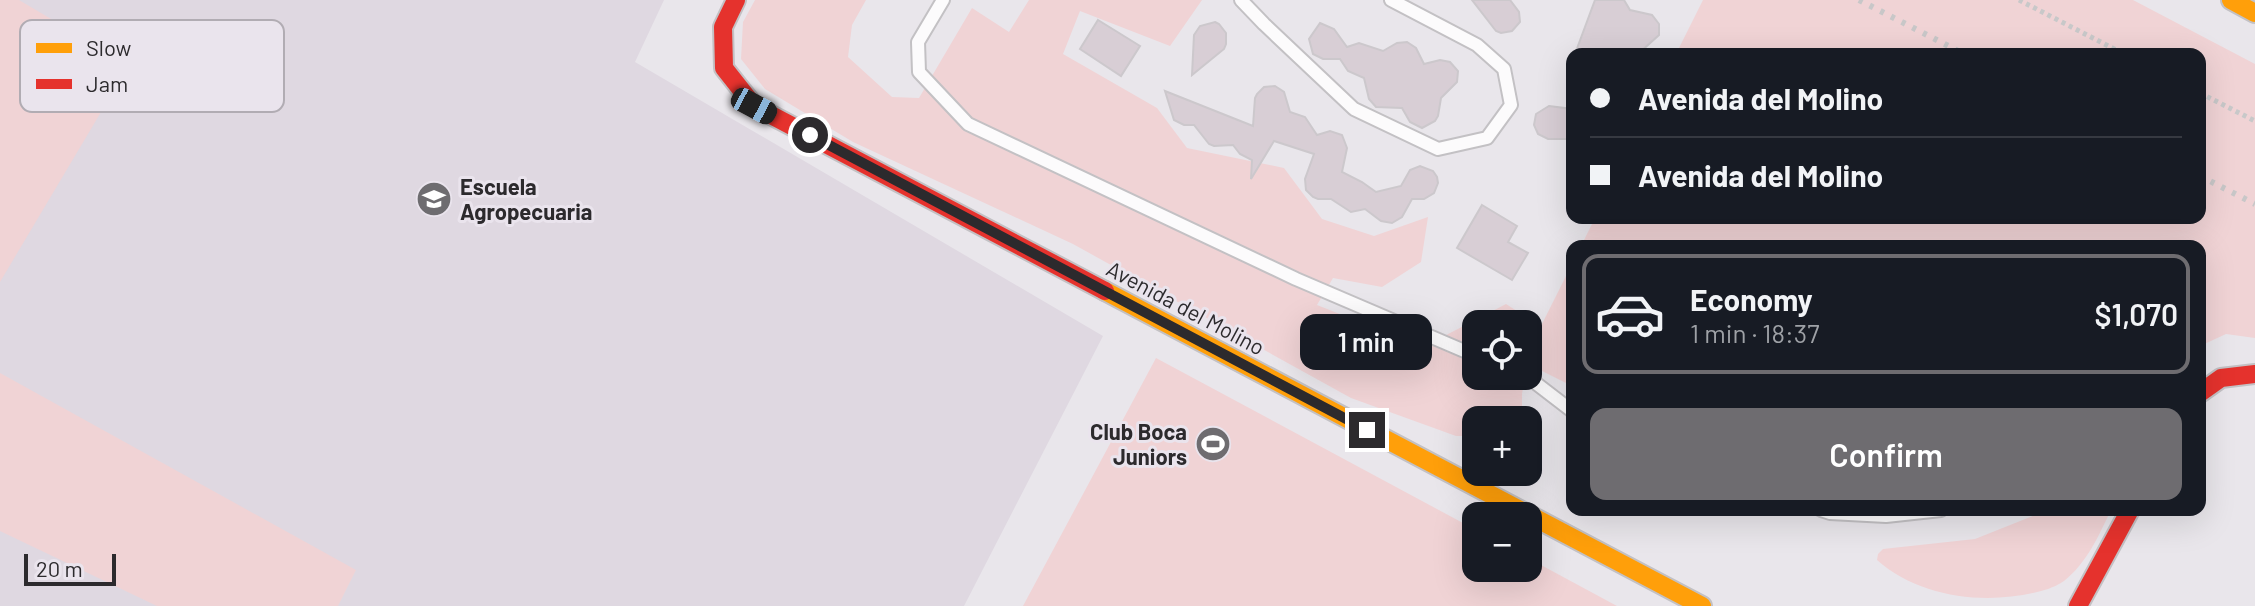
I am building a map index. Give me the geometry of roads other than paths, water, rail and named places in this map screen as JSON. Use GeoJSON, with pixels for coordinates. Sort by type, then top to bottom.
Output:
{"type":"FeatureCollection","features":[{"type":"Feature","properties":{"kind":"street","name":"Avenida del Molino"},"geometry":{"type":"LineString","coordinates":[[736,0],[723,27],[724,68],[754,106],[1702,606]]}},
{"type":"Feature","properties":{"kind":"street"},"geometry":{"type":"LineString","coordinates":[[2231,0],[2255,13]]}},
{"type":"Feature","properties":{"kind":"street"},"geometry":{"type":"LineString","coordinates":[[2206,389],[2221,378],[2255,374]]}},
{"type":"Feature","properties":{"kind":"street"},"geometry":{"type":"LineString","coordinates":[[2078,606],[2127,516]]}},
{"type":"Feature","properties":{"kind":"lane"},"geometry":{"type":"LineString","coordinates":[[943,0],[918,42],[919,72],[968,124],[1296,279],[1462,350]]}},
{"type":"Feature","properties":{"kind":"lane"},"geometry":{"type":"LineString","coordinates":[[1241,0],[1354,109],[1438,149],[1487,138],[1511,105],[1504,69],[1477,45],[1391,0]]}},
{"type":"Feature","properties":{"kind":"lane"},"geometry":{"type":"LineString","coordinates":[[1542,388],[1566,406]]}},
{"type":"Feature","properties":{"kind":"railway"},"geometry":{"type":"LineString","coordinates":[[1859,0],[1952,48]]}},
{"type":"Feature","properties":{"kind":"railway"},"geometry":{"type":"LineString","coordinates":[[2206,179],[2255,204]]}},
{"type":"Feature","properties":{"kind":"place","name":"Escuela Agropecuaria"},"geometry":{"type":"Point","coordinates":[434,199]}},
{"type":"Feature","properties":{"kind":"place","name":"Club Boca Juniors"},"geometry":{"type":"Point","coordinates":[1213,444]}}]}
